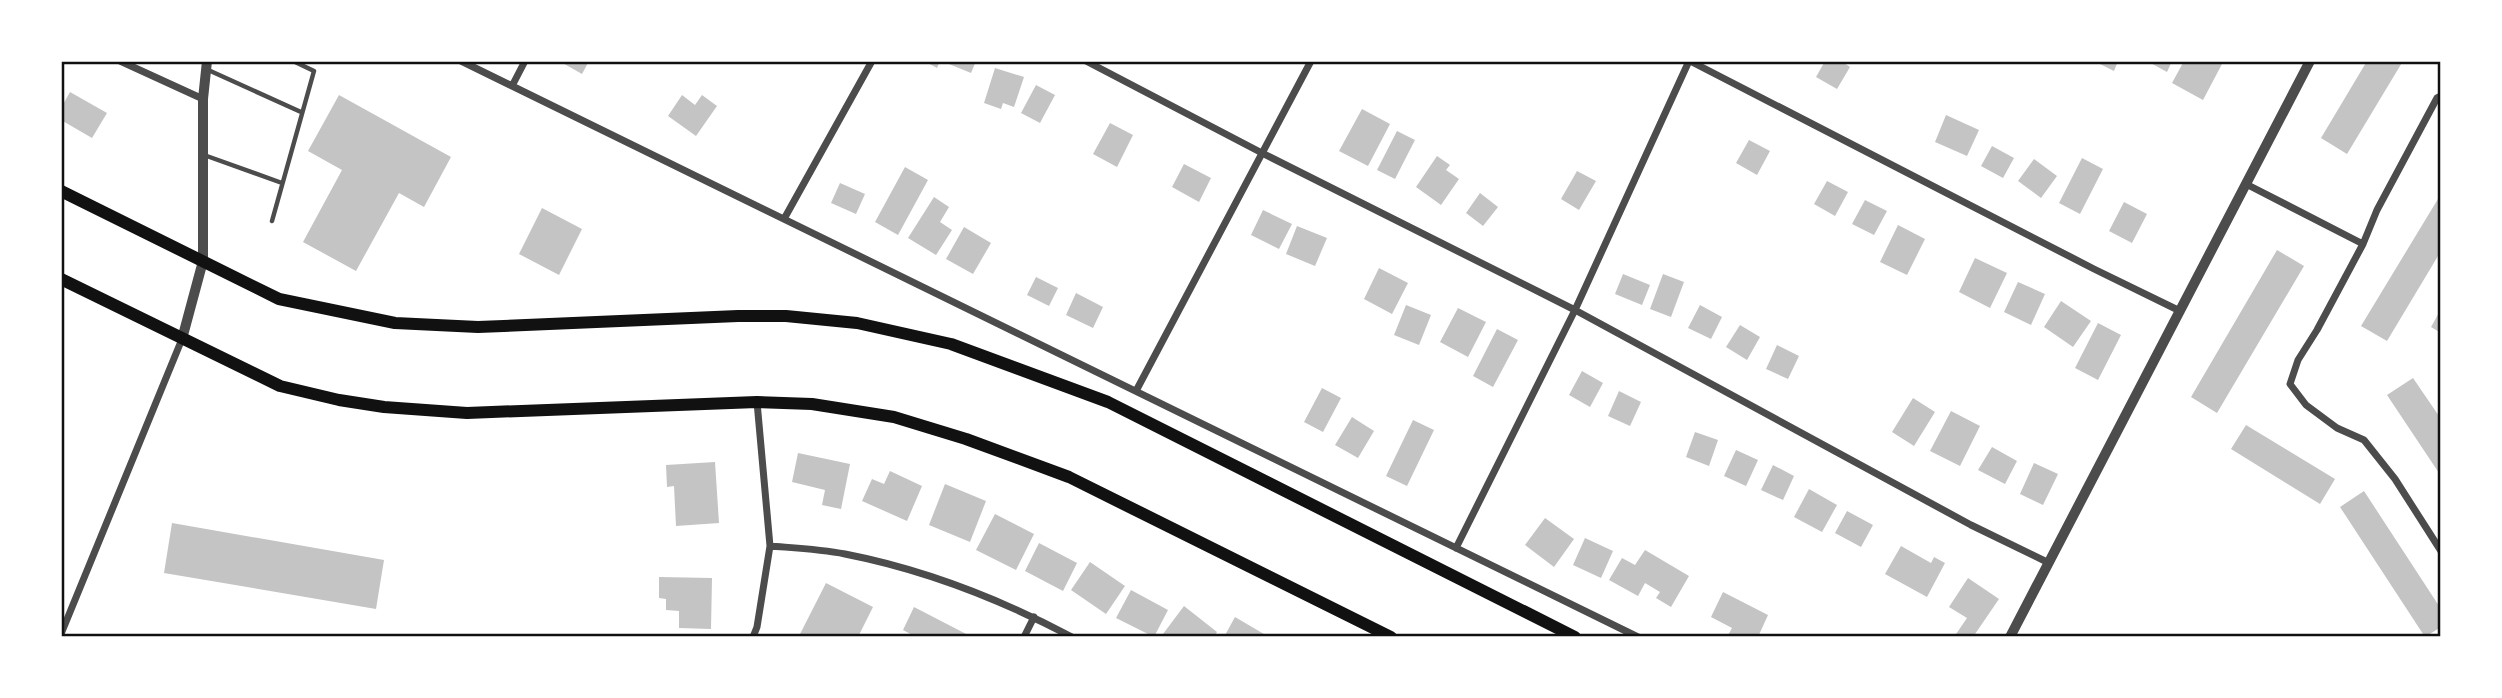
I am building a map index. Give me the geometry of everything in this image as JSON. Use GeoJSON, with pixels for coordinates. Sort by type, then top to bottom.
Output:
{"type":"FeatureCollection","features":[{"type":"Feature","properties":{"kind":"main road"},"geometry":{"type":"LineString","coordinates":[[61,191],[279,299],[395,323],[478,327],[786,316],[857,323],[951,344],[1108,401],[1576,637]]}},
{"type":"Feature","properties":{"kind":"main road"},"geometry":{"type":"LineString","coordinates":[[61,279],[280,386],[339,400],[384,407],[467,413],[757,402],[812,404],[894,417],[966,439],[1069,477],[1391,637]]}},
{"type":"Feature","properties":{"kind":"street"},"geometry":{"type":"LineString","coordinates":[[120,61],[203,99]]}},
{"type":"Feature","properties":{"kind":"street"},"geometry":{"type":"LineString","coordinates":[[461,61],[1638,637]]}},
{"type":"Feature","properties":{"kind":"street"},"geometry":{"type":"LineString","coordinates":[[512,86],[525,61]]}},
{"type":"Feature","properties":{"kind":"street"},"geometry":{"type":"LineString","coordinates":[[784,219],[872,61]]}},
{"type":"Feature","properties":{"kind":"street"},"geometry":{"type":"LineString","coordinates":[[1086,61],[1262,153],[1575,310],[1971,525],[2049,563]]}},
{"type":"Feature","properties":{"kind":"street"},"geometry":{"type":"LineString","coordinates":[[1136,391],[1311,61]]}},
{"type":"Feature","properties":{"kind":"street"},"geometry":{"type":"LineString","coordinates":[[1456,548],[1575,310],[1689,61],[2094,270],[2180,311]]}},
{"type":"Feature","properties":{"kind":"street"},"geometry":{"type":"LineString","coordinates":[[2010,637],[2310,61]]}},
{"type":"Feature","properties":{"kind":"street"},"geometry":{"type":"LineString","coordinates":[[61,634],[181,339],[203,261],[203,99],[206,65]]}},
{"type":"Feature","properties":{"kind":"street"},"geometry":{"type":"LineString","coordinates":[[2441,96],[2437,98],[2402,162],[2377,210],[2364,244],[2298,360],[2290,384],[2305,405],[2337,428],[2364,440],[2395,479],[2441,551]]}},
{"type":"Feature","properties":{"kind":"street"},"geometry":{"type":"LineString","coordinates":[[2246,184],[2364,244]]}},
{"type":"Feature","properties":{"kind":"street"},"geometry":{"type":"LineString","coordinates":[[753,637],[758,628],[770,546],[757,402]]}},
{"type":"Feature","properties":{"kind":"street"},"geometry":{"type":"LineString","coordinates":[[770,546],[844,554],[899,567],[1034,617],[1072,637]]}},
{"type":"Feature","properties":{"kind":"street"},"geometry":{"type":"LineString","coordinates":[[1024,637],[1034,617]]}},
{"type":"Feature","properties":{"kind":"lane"},"geometry":{"type":"LineString","coordinates":[[272,221],[314,71],[293,61]]}},
{"type":"Feature","properties":{"kind":"lane"},"geometry":{"type":"LineString","coordinates":[[206,65],[301,112]]}},
{"type":"Feature","properties":{"kind":"lane"},"geometry":{"type":"LineString","coordinates":[[203,154],[282,183]]}},
{"type":"Feature","properties":{"kind":"building"},"geometry":{"type":"Polygon","coordinates":[[[559,61],[589,61],[582,74],[559,61]]]}},
{"type":"Feature","properties":{"kind":"building"},"geometry":{"type":"Polygon","coordinates":[[[924,61],[940,61],[937,68],[924,61]]]}},
{"type":"Feature","properties":{"kind":"building"},"geometry":{"type":"Polygon","coordinates":[[[950,61],[976,61],[971,73],[949,64],[950,61]]]}},
{"type":"Feature","properties":{"kind":"building"},"geometry":{"type":"Polygon","coordinates":[[[1825,61],[1841,61],[1850,67],[1837,89],[1816,77],[1825,61]]]}},
{"type":"Feature","properties":{"kind":"building"},"geometry":{"type":"Polygon","coordinates":[[[2094,61],[2118,61],[2114,71],[2094,61]]]}},
{"type":"Feature","properties":{"kind":"building"},"geometry":{"type":"Polygon","coordinates":[[[2147,61],[2172,61],[2167,72],[2147,61]]]}},
{"type":"Feature","properties":{"kind":"building"},"geometry":{"type":"Polygon","coordinates":[[[2184,61],[2216,61],[2222,64],[2203,100],[2172,83],[2184,61]]]}},
{"type":"Feature","properties":{"kind":"building"},"geometry":{"type":"Polygon","coordinates":[[[2367,61],[2403,61],[2347,154],[2321,138],[2367,61]]]}},
{"type":"Feature","properties":{"kind":"building"},"geometry":{"type":"Polygon","coordinates":[[[995,68],[1024,77],[1014,107],[1003,103],[1001,109],[984,103],[995,68]]]}},
{"type":"Feature","properties":{"kind":"building"},"geometry":{"type":"Polygon","coordinates":[[[1036,85],[1055,95],[1040,123],[1021,113],[1036,85]]]}},
{"type":"Feature","properties":{"kind":"building"},"geometry":{"type":"Polygon","coordinates":[[[70,92],[107,113],[92,138],[61,120],[61,108],[70,92]]]}},
{"type":"Feature","properties":{"kind":"building"},"geometry":{"type":"Polygon","coordinates":[[[339,95],[451,157],[424,207],[399,193],[356,271],[303,242],[342,170],[308,151],[339,95]]]}},
{"type":"Feature","properties":{"kind":"building"},"geometry":{"type":"Polygon","coordinates":[[[682,95],[695,105],[702,95],[717,106],[696,136],[668,116],[682,95]]]}},
{"type":"Feature","properties":{"kind":"building"},"geometry":{"type":"Polygon","coordinates":[[[1362,109],[1390,124],[1368,166],[1339,151],[1362,109]]]}},
{"type":"Feature","properties":{"kind":"building"},"geometry":{"type":"Polygon","coordinates":[[[1946,115],[1979,130],[1967,156],[1935,142],[1946,115]]]}},
{"type":"Feature","properties":{"kind":"building"},"geometry":{"type":"Polygon","coordinates":[[[1110,123],[1133,135],[1117,167],[1093,154],[1110,123]]]}},
{"type":"Feature","properties":{"kind":"building"},"geometry":{"type":"Polygon","coordinates":[[[1397,131],[1415,140],[1395,179],[1377,170],[1397,131]]]}},
{"type":"Feature","properties":{"kind":"building"},"geometry":{"type":"Polygon","coordinates":[[[1749,140],[1770,151],[1757,175],[1736,163],[1749,140]]]}},
{"type":"Feature","properties":{"kind":"building"},"geometry":{"type":"Polygon","coordinates":[[[1992,146],[2014,158],[2003,178],[1981,166],[1992,146]]]}},
{"type":"Feature","properties":{"kind":"building"},"geometry":{"type":"Polygon","coordinates":[[[1437,156],[1450,165],[1446,170],[1459,179],[1441,205],[1416,187],[1437,156]]]}},
{"type":"Feature","properties":{"kind":"building"},"geometry":{"type":"Polygon","coordinates":[[[2082,158],[2103,169],[2080,214],[2059,203],[2082,158]]]}},
{"type":"Feature","properties":{"kind":"building"},"geometry":{"type":"Polygon","coordinates":[[[2034,159],[2057,176],[2041,198],[2018,181],[2034,159]]]}},
{"type":"Feature","properties":{"kind":"building"},"geometry":{"type":"Polygon","coordinates":[[[1184,164],[1211,178],[1199,202],[1172,187],[1184,164]]]}},
{"type":"Feature","properties":{"kind":"building"},"geometry":{"type":"Polygon","coordinates":[[[905,167],[928,180],[898,235],[875,222],[905,167]]]}},
{"type":"Feature","properties":{"kind":"building"},"geometry":{"type":"Polygon","coordinates":[[[1577,171],[1596,181],[1579,210],[1561,199],[1577,171]]]}},
{"type":"Feature","properties":{"kind":"building"},"geometry":{"type":"Polygon","coordinates":[[[1827,181],[1848,192],[1835,216],[1814,204],[1827,181]]]}},
{"type":"Feature","properties":{"kind":"building"},"geometry":{"type":"Polygon","coordinates":[[[840,183],[865,194],[856,214],[831,203],[840,183]]]}},
{"type":"Feature","properties":{"kind":"building"},"geometry":{"type":"Polygon","coordinates":[[[1480,193],[1498,207],[1483,226],[1466,213],[1480,193]]]}},
{"type":"Feature","properties":{"kind":"building"},"geometry":{"type":"Polygon","coordinates":[[[2441,194],[2441,251],[2387,341],[2361,326],[2441,194]]]}},
{"type":"Feature","properties":{"kind":"building"},"geometry":{"type":"Polygon","coordinates":[[[934,197],[949,207],[940,222],[952,230],[936,255],[908,238],[934,197]]]}},
{"type":"Feature","properties":{"kind":"building"},"geometry":{"type":"Polygon","coordinates":[[[1865,200],[1887,211],[1874,235],[1852,224],[1865,200]]]}},
{"type":"Feature","properties":{"kind":"building"},"geometry":{"type":"Polygon","coordinates":[[[2124,202],[2147,214],[2132,243],[2109,231],[2124,202]]]}},
{"type":"Feature","properties":{"kind":"building"},"geometry":{"type":"Polygon","coordinates":[[[542,208],[582,229],[559,275],[519,254],[542,208]]]}},
{"type":"Feature","properties":{"kind":"building"},"geometry":{"type":"Polygon","coordinates":[[[1263,210],[1292,224],[1279,249],[1251,235],[1263,210]]]}},
{"type":"Feature","properties":{"kind":"building"},"geometry":{"type":"Polygon","coordinates":[[[1898,225],[1925,239],[1907,275],[1880,262],[1898,225]]]}},
{"type":"Feature","properties":{"kind":"building"},"geometry":{"type":"Polygon","coordinates":[[[1297,226],[1327,238],[1315,266],[1286,254],[1297,226]]]}},
{"type":"Feature","properties":{"kind":"building"},"geometry":{"type":"Polygon","coordinates":[[[964,227],[991,243],[973,274],[946,259],[964,227]]]}},
{"type":"Feature","properties":{"kind":"building"},"geometry":{"type":"Polygon","coordinates":[[[2277,250],[2304,266],[2217,413],[2191,397],[2277,250]]]}},
{"type":"Feature","properties":{"kind":"building"},"geometry":{"type":"Polygon","coordinates":[[[1975,258],[2007,273],[1990,308],[1959,292],[1975,258]]]}},
{"type":"Feature","properties":{"kind":"building"},"geometry":{"type":"Polygon","coordinates":[[[1379,268],[1408,283],[1392,314],[1364,299],[1379,268]]]}},
{"type":"Feature","properties":{"kind":"building"},"geometry":{"type":"Polygon","coordinates":[[[1623,274],[1650,285],[1642,305],[1615,294],[1623,274]]]}},
{"type":"Feature","properties":{"kind":"building"},"geometry":{"type":"Polygon","coordinates":[[[1663,274],[1684,282],[1671,317],[1650,309],[1663,274]]]}},
{"type":"Feature","properties":{"kind":"building"},"geometry":{"type":"Polygon","coordinates":[[[1036,277],[1058,288],[1049,306],[1027,295],[1036,277]]]}},
{"type":"Feature","properties":{"kind":"building"},"geometry":{"type":"Polygon","coordinates":[[[2018,282],[2045,294],[2031,325],[2004,312],[2018,282]]]}},
{"type":"Feature","properties":{"kind":"building"},"geometry":{"type":"Polygon","coordinates":[[[1076,293],[1103,307],[1093,328],[1066,315],[1076,293]]]}},
{"type":"Feature","properties":{"kind":"building"},"geometry":{"type":"Polygon","coordinates":[[[2061,301],[2091,321],[2073,347],[2044,327],[2061,301]]]}},
{"type":"Feature","properties":{"kind":"building"},"geometry":{"type":"Polygon","coordinates":[[[1406,305],[1431,315],[1419,345],[1394,335],[1406,305]]]}},
{"type":"Feature","properties":{"kind":"building"},"geometry":{"type":"Polygon","coordinates":[[[1700,305],[1722,317],[1711,339],[1688,328],[1700,305]]]}},
{"type":"Feature","properties":{"kind":"building"},"geometry":{"type":"Polygon","coordinates":[[[1458,308],[1486,322],[1468,357],[1440,342],[1458,308]]]}},
{"type":"Feature","properties":{"kind":"building"},"geometry":{"type":"Polygon","coordinates":[[[2441,309],[2441,333],[2431,327],[2441,309]]]}},
{"type":"Feature","properties":{"kind":"building"},"geometry":{"type":"Polygon","coordinates":[[[2098,323],[2121,335],[2098,380],[2075,368],[2098,323]]]}},
{"type":"Feature","properties":{"kind":"building"},"geometry":{"type":"Polygon","coordinates":[[[1740,325],[1760,337],[1747,360],[1726,347],[1740,325]]]}},
{"type":"Feature","properties":{"kind":"building"},"geometry":{"type":"Polygon","coordinates":[[[1497,329],[1518,340],[1493,387],[1473,376],[1497,329]]]}},
{"type":"Feature","properties":{"kind":"building"},"geometry":{"type":"Polygon","coordinates":[[[1777,345],[1799,356],[1788,379],[1766,369],[1777,345]]]}},
{"type":"Feature","properties":{"kind":"building"},"geometry":{"type":"Polygon","coordinates":[[[1582,371],[1603,383],[1590,407],[1569,395],[1582,371]]]}},
{"type":"Feature","properties":{"kind":"building"},"geometry":{"type":"Polygon","coordinates":[[[2413,378],[2441,419],[2441,476],[2387,395],[2413,378]]]}},
{"type":"Feature","properties":{"kind":"building"},"geometry":{"type":"Polygon","coordinates":[[[1322,388],[1341,398],[1323,432],[1304,422],[1322,388]]]}},
{"type":"Feature","properties":{"kind":"building"},"geometry":{"type":"Polygon","coordinates":[[[1619,391],[1641,402],[1630,426],[1608,416],[1619,391]]]}},
{"type":"Feature","properties":{"kind":"building"},"geometry":{"type":"Polygon","coordinates":[[[1913,398],[1935,412],[1914,446],[1892,432],[1913,398]]]}},
{"type":"Feature","properties":{"kind":"building"},"geometry":{"type":"Polygon","coordinates":[[[1951,411],[1980,426],[1960,466],[1930,451],[1951,411]]]}},
{"type":"Feature","properties":{"kind":"building"},"geometry":{"type":"Polygon","coordinates":[[[1352,417],[1374,431],[1358,458],[1335,445],[1352,417]]]}},
{"type":"Feature","properties":{"kind":"building"},"geometry":{"type":"Polygon","coordinates":[[[1413,420],[1434,430],[1407,486],[1386,476],[1413,420]]]}},
{"type":"Feature","properties":{"kind":"building"},"geometry":{"type":"Polygon","coordinates":[[[2246,425],[2335,479],[2320,504],[2231,449],[2246,425]]]}},
{"type":"Feature","properties":{"kind":"building"},"geometry":{"type":"Polygon","coordinates":[[[1695,432],[1718,440],[1709,466],[1686,457],[1695,432]]]}},
{"type":"Feature","properties":{"kind":"building"},"geometry":{"type":"Polygon","coordinates":[[[1992,447],[2017,461],[2005,484],[1978,470],[1992,447]]]}},
{"type":"Feature","properties":{"kind":"building"},"geometry":{"type":"Polygon","coordinates":[[[1736,450],[1758,460],[1746,486],[1724,476],[1736,450]]]}},
{"type":"Feature","properties":{"kind":"building"},"geometry":{"type":"Polygon","coordinates":[[[798,453],[850,464],[841,509],[822,505],[825,490],[792,482],[798,453]]]}},
{"type":"Feature","properties":{"kind":"building"},"geometry":{"type":"Polygon","coordinates":[[[715,462],[719,523],[676,526],[674,486],[667,487],[666,465],[715,462]]]}},
{"type":"Feature","properties":{"kind":"building"},"geometry":{"type":"Polygon","coordinates":[[[2034,463],[2058,474],[2043,505],[2020,494],[2034,463]]]}},
{"type":"Feature","properties":{"kind":"building"},"geometry":{"type":"Polygon","coordinates":[[[1773,465],[1794,476],[1783,500],[1761,490],[1773,465]]]}},
{"type":"Feature","properties":{"kind":"building"},"geometry":{"type":"Polygon","coordinates":[[[890,471],[922,486],[907,521],[862,501],[872,479],[884,484],[890,471]]]}},
{"type":"Feature","properties":{"kind":"building"},"geometry":{"type":"Polygon","coordinates":[[[945,484],[986,501],[970,542],[929,525],[945,484]]]}},
{"type":"Feature","properties":{"kind":"building"},"geometry":{"type":"Polygon","coordinates":[[[1809,489],[1837,505],[1822,532],[1794,517],[1809,489]]]}},
{"type":"Feature","properties":{"kind":"building"},"geometry":{"type":"Polygon","coordinates":[[[2364,491],[2441,609],[2441,627],[2425,637],[2340,507],[2364,491]]]}},
{"type":"Feature","properties":{"kind":"building"},"geometry":{"type":"Polygon","coordinates":[[[1847,511],[1873,525],[1861,547],[1835,533],[1847,511]]]}},
{"type":"Feature","properties":{"kind":"building"},"geometry":{"type":"Polygon","coordinates":[[[995,514],[1034,534],[1016,570],[976,550],[995,514]]]}},
{"type":"Feature","properties":{"kind":"building"},"geometry":{"type":"Polygon","coordinates":[[[1545,518],[1574,539],[1554,567],[1525,545],[1545,518]]]}},
{"type":"Feature","properties":{"kind":"building"},"geometry":{"type":"Polygon","coordinates":[[[172,523],[384,560],[376,609],[164,573],[172,523]]]}},
{"type":"Feature","properties":{"kind":"building"},"geometry":{"type":"Polygon","coordinates":[[[1585,538],[1613,551],[1601,578],[1573,565],[1585,538]]]}},
{"type":"Feature","properties":{"kind":"building"},"geometry":{"type":"Polygon","coordinates":[[[1039,543],[1077,563],[1063,591],[1025,571],[1039,543]]]}},
{"type":"Feature","properties":{"kind":"building"},"geometry":{"type":"Polygon","coordinates":[[[1901,546],[1931,563],[1934,557],[1945,563],[1927,597],[1885,574],[1901,546]]]}},
{"type":"Feature","properties":{"kind":"building"},"geometry":{"type":"Polygon","coordinates":[[[1645,550],[1689,576],[1671,607],[1656,598],[1660,592],[1645,583],[1638,596],[1609,580],[1622,558],[1635,565],[1645,550]]]}},
{"type":"Feature","properties":{"kind":"building"},"geometry":{"type":"Polygon","coordinates":[[[1090,562],[1125,586],[1106,614],[1071,590],[1090,562]]]}},
{"type":"Feature","properties":{"kind":"building"},"geometry":{"type":"Polygon","coordinates":[[[659,577],[712,578],[711,629],[679,628],[679,611],[666,610],[666,599],[659,598],[659,577]]]}},
{"type":"Feature","properties":{"kind":"building"},"geometry":{"type":"Polygon","coordinates":[[[1968,578],[1999,599],[1973,637],[1954,637],[1967,618],[1949,607],[1968,578]]]}},
{"type":"Feature","properties":{"kind":"building"},"geometry":{"type":"Polygon","coordinates":[[[826,583],[873,607],[858,637],[799,636],[826,583]]]}},
{"type":"Feature","properties":{"kind":"building"},"geometry":{"type":"Polygon","coordinates":[[[1131,590],[1168,610],[1154,637],[1116,618],[1131,590]]]}},
{"type":"Feature","properties":{"kind":"building"},"geometry":{"type":"Polygon","coordinates":[[[1723,592],[1768,615],[1758,637],[1727,637],[1732,628],[1711,617],[1723,592]]]}},
{"type":"Feature","properties":{"kind":"building"},"geometry":{"type":"Polygon","coordinates":[[[1184,606],[1217,632],[1214,637],[1167,637],[1163,634],[1184,606]]]}},
{"type":"Feature","properties":{"kind":"building"},"geometry":{"type":"Polygon","coordinates":[[[914,607],[972,637],[916,637],[903,630],[914,607]]]}},
{"type":"Feature","properties":{"kind":"building"},"geometry":{"type":"Polygon","coordinates":[[[1235,617],[1269,637],[1224,637],[1235,617]]]}}]}
